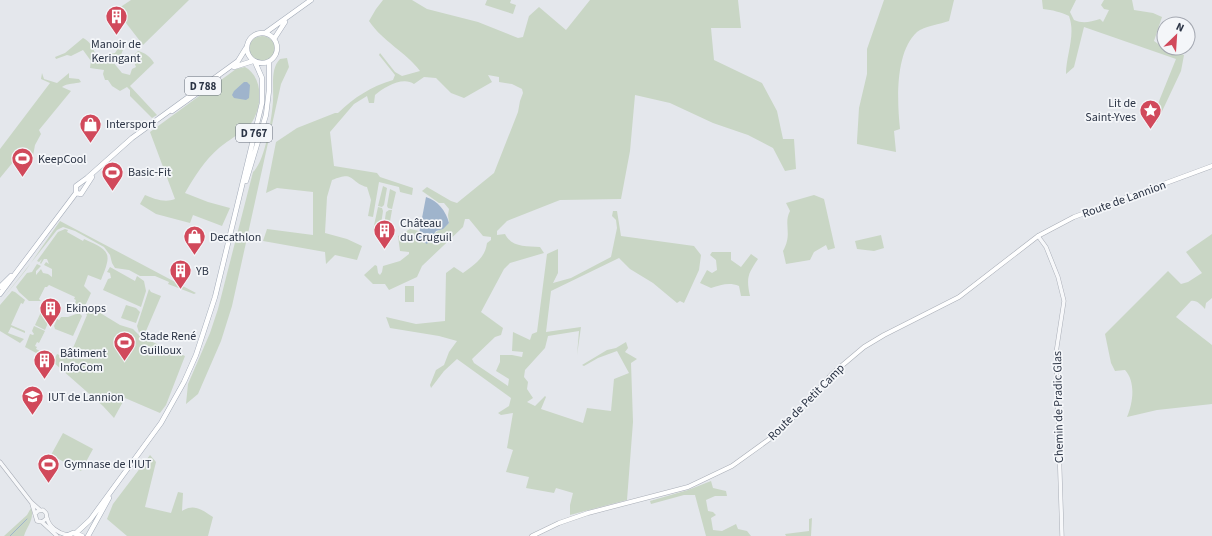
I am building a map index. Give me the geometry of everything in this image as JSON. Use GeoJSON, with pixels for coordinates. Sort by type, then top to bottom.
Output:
{"type":"FeatureCollection","features":[{"type":"Feature","properties":{"kind":"main road"},"geometry":{"type":"LineString","coordinates":[[266,33],[274,39],[277,48],[276,54],[269,62],[260,64],[249,58],[246,48],[252,36],[266,33],[289,18],[312,0]]}},
{"type":"Feature","properties":{"kind":"main road"},"geometry":{"type":"LineString","coordinates":[[274,39],[289,18]]}},
{"type":"Feature","properties":{"kind":"main road","name":"D 788"},"geometry":{"type":"LineString","coordinates":[[85,188],[102,167],[139,134],[238,61],[246,48]]}},
{"type":"Feature","properties":{"kind":"main road","name":"D 788"},"geometry":{"type":"LineString","coordinates":[[155,121],[178,107],[235,66],[254,62]]}},
{"type":"Feature","properties":{"kind":"main road","name":"D 767"},"geometry":{"type":"LineString","coordinates":[[76,533],[90,520],[161,423],[189,371],[210,318],[262,103],[262,78],[254,62]]}},
{"type":"Feature","properties":{"kind":"main road","name":"D 767"},"geometry":{"type":"LineString","coordinates":[[237,206],[266,115],[269,90],[269,62]]}},
{"type":"Feature","properties":{"kind":"main road","name":"D 788"},"geometry":{"type":"LineString","coordinates":[[80,184],[124,145],[139,134]]}},
{"type":"Feature","properties":{"kind":"main road","name":"Route de Lannion"},"geometry":{"type":"LineString","coordinates":[[1038,236],[1074,217],[1212,166]]}},
{"type":"Feature","properties":{"kind":"main road"},"geometry":{"type":"LineString","coordinates":[[0,294],[76,193],[75,187],[80,184],[85,188],[83,194],[76,193]]}},
{"type":"Feature","properties":{"kind":"main road","name":"Route de Petit Camp"},"geometry":{"type":"LineString","coordinates":[[532,536],[559,523],[588,513],[688,487],[732,466],[775,435],[840,367],[864,347],[884,335],[959,297],[1038,236]]}},
{"type":"Feature","properties":{"kind":"main road"},"geometry":{"type":"LineString","coordinates":[[0,287],[20,268]]}},
{"type":"Feature","properties":{"kind":"main road","name":"D 767"},"geometry":{"type":"LineString","coordinates":[[88,536],[113,489]]}},
{"type":"Feature","properties":{"kind":"main road"},"geometry":{"type":"LineString","coordinates":[[67,536],[76,533],[82,536]]}},
{"type":"Feature","properties":{"kind":"street","name":"Chemin de Pradic Glas"},"geometry":{"type":"LineString","coordinates":[[1038,236],[1046,247],[1058,277],[1064,301],[1056,353],[1062,536]]}},
{"type":"Feature","properties":{"kind":"street"},"geometry":{"type":"LineString","coordinates":[[0,462],[31,502],[40,510],[45,512],[51,526],[67,536]]}},
{"type":"Feature","properties":{"kind":"street"},"geometry":{"type":"LineString","coordinates":[[31,502],[36,520],[42,522],[58,536]]}},
{"type":"Feature","properties":{"kind":"street"},"geometry":{"type":"LineString","coordinates":[[35,514],[40,510]]}},
{"type":"Feature","properties":{"kind":"street"},"geometry":{"type":"LineString","coordinates":[[42,522],[47,518]]}},
{"type":"Feature","properties":{"kind":"green space"},"geometry":{"type":"Polygon","coordinates":[[[131,0],[189,0],[143,45],[116,10],[131,0]]]}},
{"type":"Feature","properties":{"kind":"green space"},"geometry":{"type":"Polygon","coordinates":[[[383,0],[412,0],[427,9],[478,22],[518,38],[523,37],[529,16],[539,7],[566,30],[590,0],[738,0],[741,28],[711,28],[714,60],[762,83],[777,111],[783,139],[794,139],[796,169],[785,171],[773,148],[748,135],[713,123],[670,103],[635,95],[630,151],[621,199],[560,200],[507,221],[497,231],[497,235],[505,234],[511,242],[515,244],[540,247],[544,253],[510,263],[504,269],[481,312],[503,328],[501,335],[495,337],[472,359],[474,363],[508,386],[509,379],[496,371],[500,362],[500,355],[522,357],[523,352],[512,351],[513,332],[530,340],[532,334],[537,332],[547,254],[558,249],[558,273],[553,283],[571,278],[611,257],[617,228],[616,220],[612,216],[613,211],[617,211],[621,236],[694,246],[701,255],[699,270],[684,303],[680,301],[677,303],[653,283],[630,269],[619,258],[551,291],[546,332],[581,327],[577,355],[579,331],[548,336],[545,348],[525,370],[524,377],[528,382],[527,389],[533,398],[527,402],[535,406],[545,396],[546,397],[541,409],[583,423],[587,408],[611,411],[614,379],[629,373],[617,351],[598,358],[584,366],[582,365],[607,350],[616,348],[626,342],[628,348],[625,352],[637,359],[631,363],[633,422],[627,500],[570,515],[570,505],[573,493],[556,488],[554,493],[526,488],[529,477],[506,472],[513,450],[507,448],[513,413],[501,415],[498,413],[509,406],[511,398],[457,359],[444,371],[431,388],[430,385],[436,370],[444,365],[449,352],[457,341],[439,336],[390,328],[386,317],[416,324],[445,321],[446,273],[454,267],[463,273],[472,267],[482,257],[487,243],[491,240],[491,237],[483,236],[469,219],[465,219],[463,227],[422,266],[417,277],[389,290],[385,284],[373,284],[364,275],[375,265],[377,266],[378,273],[380,275],[383,266],[400,261],[409,254],[409,252],[400,251],[398,236],[410,229],[419,231],[418,239],[429,240],[433,235],[449,223],[449,209],[444,203],[439,203],[422,191],[427,187],[457,203],[494,173],[518,112],[523,93],[522,89],[512,84],[499,82],[499,77],[488,75],[492,82],[464,98],[451,93],[436,78],[424,77],[414,84],[405,81],[388,86],[375,95],[374,103],[369,103],[367,96],[354,104],[330,132],[334,166],[377,173],[380,177],[413,188],[412,195],[400,192],[399,187],[379,182],[373,217],[368,216],[371,200],[367,187],[345,176],[332,180],[327,197],[325,233],[347,239],[362,246],[357,260],[335,255],[326,264],[325,252],[263,241],[267,229],[313,235],[313,192],[277,188],[266,193],[276,142],[297,128],[338,113],[363,93],[393,80],[395,75],[379,55],[380,53],[395,72],[402,76],[420,71],[408,58],[381,35],[369,21],[383,0]]]}},
{"type":"Feature","properties":{"kind":"green space"},"geometry":{"type":"Polygon","coordinates":[[[487,0],[511,0],[510,3],[516,5],[513,14],[485,5],[487,0]]]}},
{"type":"Feature","properties":{"kind":"green space"},"geometry":{"type":"Polygon","coordinates":[[[884,0],[954,0],[949,21],[917,32],[910,41],[905,52],[901,64],[898,91],[900,129],[894,131],[896,152],[857,144],[859,108],[867,74],[867,49],[884,0]]]}},
{"type":"Feature","properties":{"kind":"green space"},"geometry":{"type":"Polygon","coordinates":[[[1042,0],[1076,0],[1070,12],[1074,20],[1080,22],[1090,22],[1100,19],[1103,22],[1109,10],[1104,9],[1101,5],[1104,0],[1132,0],[1134,10],[1153,13],[1160,16],[1156,16],[1156,35],[1154,41],[1156,42],[1156,52],[1084,27],[1074,67],[1066,74],[1071,38],[1071,23],[1069,16],[1056,11],[1043,9],[1042,0]]]}},
{"type":"Feature","properties":{"kind":"green space"},"geometry":{"type":"Polygon","coordinates":[[[262,36],[271,40],[275,49],[271,58],[262,62],[253,58],[249,49],[253,40],[262,36]]]}},
{"type":"Feature","properties":{"kind":"green space"},"geometry":{"type":"Polygon","coordinates":[[[83,38],[87,40],[101,61],[109,54],[115,53],[119,47],[123,50],[119,59],[113,62],[122,73],[130,75],[132,69],[136,67],[132,57],[138,51],[151,58],[154,63],[130,86],[157,115],[152,118],[130,96],[130,90],[127,87],[120,91],[112,86],[108,80],[105,80],[103,74],[104,70],[90,68],[91,61],[83,50],[71,56],[67,55],[56,59],[55,57],[65,53],[83,38]]]}},
{"type":"Feature","properties":{"kind":"green space"},"geometry":{"type":"Polygon","coordinates":[[[1167,56],[1184,56],[1181,71],[1157,122],[1151,121],[1176,59],[1167,56]]]}},
{"type":"Feature","properties":{"kind":"green space"},"geometry":{"type":"Polygon","coordinates":[[[287,58],[289,67],[281,84],[232,306],[221,341],[198,394],[186,404],[188,384],[210,333],[218,309],[253,172],[261,159],[264,149],[272,108],[273,78],[275,68],[280,59],[287,58]]]}},
{"type":"Feature","properties":{"kind":"green space"},"geometry":{"type":"Polygon","coordinates":[[[245,67],[255,77],[258,84],[259,100],[256,115],[246,128],[219,148],[204,163],[185,193],[208,202],[230,208],[222,226],[193,215],[190,223],[156,214],[140,204],[145,195],[163,201],[175,199],[150,132],[236,69],[245,67]]]}},
{"type":"Feature","properties":{"kind":"green space"},"geometry":{"type":"Polygon","coordinates":[[[42,73],[44,79],[57,83],[69,73],[69,78],[79,79],[81,82],[62,87],[71,91],[39,130],[41,134],[35,145],[33,156],[23,150],[0,178],[0,149],[50,83],[41,79],[42,73]]]}},
{"type":"Feature","properties":{"kind":"green space"},"geometry":{"type":"Polygon","coordinates":[[[383,186],[387,188],[384,205],[382,207],[378,206],[383,186]]]}},
{"type":"Feature","properties":{"kind":"green space"},"geometry":{"type":"Polygon","coordinates":[[[390,189],[396,192],[392,209],[388,208],[387,206],[390,189]]]}},
{"type":"Feature","properties":{"kind":"green space"},"geometry":{"type":"Polygon","coordinates":[[[814,195],[824,199],[835,248],[828,250],[826,245],[814,252],[810,260],[786,264],[783,251],[788,234],[787,220],[790,211],[786,203],[814,195]]]}},
{"type":"Feature","properties":{"kind":"green space"},"geometry":{"type":"Polygon","coordinates":[[[378,207],[382,208],[383,211],[380,231],[373,230],[378,207]]]}},
{"type":"Feature","properties":{"kind":"green space"},"geometry":{"type":"Polygon","coordinates":[[[392,210],[388,233],[383,232],[386,212],[392,210]]]}},
{"type":"Feature","properties":{"kind":"green space"},"geometry":{"type":"Polygon","coordinates":[[[60,221],[196,293],[194,294],[168,284],[169,282],[155,276],[140,276],[129,270],[115,268],[110,255],[104,247],[75,231],[63,227],[57,230],[31,263],[60,221]]]}},
{"type":"Feature","properties":{"kind":"green space"},"geometry":{"type":"Polygon","coordinates":[[[65,229],[68,230],[67,232],[83,241],[84,239],[100,247],[107,254],[108,258],[101,280],[88,275],[84,286],[91,293],[85,306],[78,310],[71,308],[73,308],[76,300],[74,299],[75,297],[49,285],[45,287],[39,299],[41,301],[29,301],[19,292],[16,287],[27,273],[32,272],[37,264],[41,266],[36,271],[36,275],[41,269],[43,273],[52,277],[52,269],[44,265],[46,262],[49,264],[47,259],[44,259],[41,264],[42,259],[39,262],[37,261],[58,232],[65,229]]]}},
{"type":"Feature","properties":{"kind":"green space"},"geometry":{"type":"Polygon","coordinates":[[[1212,234],[1212,298],[1206,303],[1205,309],[1197,302],[1191,301],[1176,317],[1212,345],[1212,404],[1157,410],[1127,417],[1132,399],[1131,380],[1125,370],[1115,371],[1111,363],[1105,334],[1168,271],[1181,284],[1188,282],[1202,273],[1186,252],[1212,234]]]}},
{"type":"Feature","properties":{"kind":"green space"},"geometry":{"type":"Polygon","coordinates":[[[881,235],[884,248],[874,251],[857,249],[855,241],[881,235]]]}},
{"type":"Feature","properties":{"kind":"green space"},"geometry":{"type":"Polygon","coordinates":[[[712,252],[731,252],[731,260],[741,267],[751,254],[758,259],[752,268],[748,280],[750,296],[741,296],[739,286],[732,284],[725,284],[711,288],[700,283],[707,270],[712,273],[717,270],[716,260],[710,255],[712,252]]]}},
{"type":"Feature","properties":{"kind":"green space"},"geometry":{"type":"Polygon","coordinates":[[[31,263],[26,270],[0,302],[31,263]]]}},
{"type":"Feature","properties":{"kind":"green space"},"geometry":{"type":"Polygon","coordinates":[[[110,267],[135,281],[137,276],[144,281],[146,291],[141,307],[103,290],[108,279],[111,278],[110,273],[107,272],[110,267]]]}},
{"type":"Feature","properties":{"kind":"green space"},"geometry":{"type":"Polygon","coordinates":[[[405,286],[414,286],[414,302],[405,302],[405,286]]]}},
{"type":"Feature","properties":{"kind":"green space","name":"Stade René Guilloux"},"geometry":{"type":"Polygon","coordinates":[[[149,289],[151,292],[161,296],[143,338],[185,356],[166,405],[160,413],[125,398],[114,418],[103,406],[53,362],[57,354],[66,358],[71,347],[73,348],[87,315],[86,314],[89,310],[97,311],[120,325],[133,329],[140,336],[137,326],[149,289]]]}},
{"type":"Feature","properties":{"kind":"green space"},"geometry":{"type":"Polygon","coordinates":[[[12,291],[25,300],[23,304],[21,303],[11,325],[25,331],[25,333],[11,327],[8,333],[24,339],[20,343],[0,331],[0,305],[12,291]]]}},
{"type":"Feature","properties":{"kind":"green space"},"geometry":{"type":"Polygon","coordinates":[[[126,305],[136,308],[140,312],[136,323],[121,318],[126,305]]]}},
{"type":"Feature","properties":{"kind":"green space"},"geometry":{"type":"Polygon","coordinates":[[[41,312],[51,316],[45,330],[35,325],[41,312]]]}},
{"type":"Feature","properties":{"kind":"green space"},"geometry":{"type":"Polygon","coordinates":[[[80,314],[82,316],[73,336],[55,329],[54,326],[57,319],[59,320],[61,317],[68,317],[80,314]]]}},
{"type":"Feature","properties":{"kind":"green space"},"geometry":{"type":"Polygon","coordinates":[[[34,326],[45,331],[39,343],[37,342],[35,346],[37,347],[36,349],[46,354],[53,352],[49,360],[25,347],[30,334],[34,334],[32,331],[34,326]]]}},
{"type":"Feature","properties":{"kind":"green space"},"geometry":{"type":"Polygon","coordinates":[[[63,433],[93,449],[81,471],[51,455],[63,433]]]}},
{"type":"Feature","properties":{"kind":"green space"},"geometry":{"type":"Polygon","coordinates":[[[150,455],[156,462],[145,507],[171,513],[178,492],[183,493],[182,511],[190,508],[198,508],[213,517],[208,536],[127,536],[107,519],[113,504],[150,455]]]}},
{"type":"Feature","properties":{"kind":"green space"},"geometry":{"type":"Polygon","coordinates":[[[711,481],[713,488],[726,491],[727,496],[715,496],[706,500],[708,511],[713,512],[716,515],[711,518],[713,530],[722,531],[736,524],[738,529],[747,531],[751,536],[706,536],[695,495],[684,495],[651,504],[650,501],[688,490],[711,481]]]}},
{"type":"Feature","properties":{"kind":"green space"},"geometry":{"type":"Polygon","coordinates":[[[31,508],[32,516],[24,536],[4,536],[27,515],[31,508]]]}},
{"type":"Feature","properties":{"kind":"green space"},"geometry":{"type":"Polygon","coordinates":[[[812,518],[811,536],[786,536],[785,534],[809,531],[809,519],[812,518]]]}},
{"type":"Feature","properties":{"kind":"water"},"geometry":{"type":"Polygon","coordinates":[[[244,82],[247,82],[250,85],[249,98],[246,100],[234,98],[232,95],[234,91],[244,82]]]}},
{"type":"Feature","properties":{"kind":"water"},"geometry":{"type":"Polygon","coordinates":[[[426,197],[441,207],[446,214],[449,223],[443,229],[436,231],[427,244],[418,239],[426,197]]]}},
{"type":"Feature","properties":{"kind":"waterway"},"geometry":{"type":"LineString","coordinates":[[10,536],[27,519]]}},
{"type":"Feature","properties":{"kind":"place","name":"Manoir de Keringant"},"geometry":{"type":"Point","coordinates":[116,36]}},
{"type":"Feature","properties":{"kind":"place","name":"Lit de Saint-Yves"},"geometry":{"type":"Point","coordinates":[1151,130]}},
{"type":"Feature","properties":{"kind":"place","name":"Intersport"},"geometry":{"type":"Point","coordinates":[91,144]}},
{"type":"Feature","properties":{"kind":"place","name":"KeepCool"},"geometry":{"type":"Point","coordinates":[23,178]}},
{"type":"Feature","properties":{"kind":"place","name":"Basic-Fit"},"geometry":{"type":"Point","coordinates":[113,192]}},
{"type":"Feature","properties":{"kind":"place","name":"Château du Cruguil"},"geometry":{"type":"Point","coordinates":[384,250]}},
{"type":"Feature","properties":{"kind":"place","name":"Decathlon"},"geometry":{"type":"Point","coordinates":[194,256]}},
{"type":"Feature","properties":{"kind":"place","name":"YB"},"geometry":{"type":"Point","coordinates":[180,290]}},
{"type":"Feature","properties":{"kind":"place","name":"Ekinops"},"geometry":{"type":"Point","coordinates":[51,328]}},
{"type":"Feature","properties":{"kind":"place","name":"Stade René Guilloux"},"geometry":{"type":"Point","coordinates":[125,362]}},
{"type":"Feature","properties":{"kind":"place","name":"Bâtiment InfoCom"},"geometry":{"type":"Point","coordinates":[45,380]}},
{"type":"Feature","properties":{"kind":"place","name":"IUT de Lannion"},"geometry":{"type":"Point","coordinates":[32,416]}},
{"type":"Feature","properties":{"kind":"place","name":"Gymnase de l'IUT"},"geometry":{"type":"Point","coordinates":[48,484]}}]}
